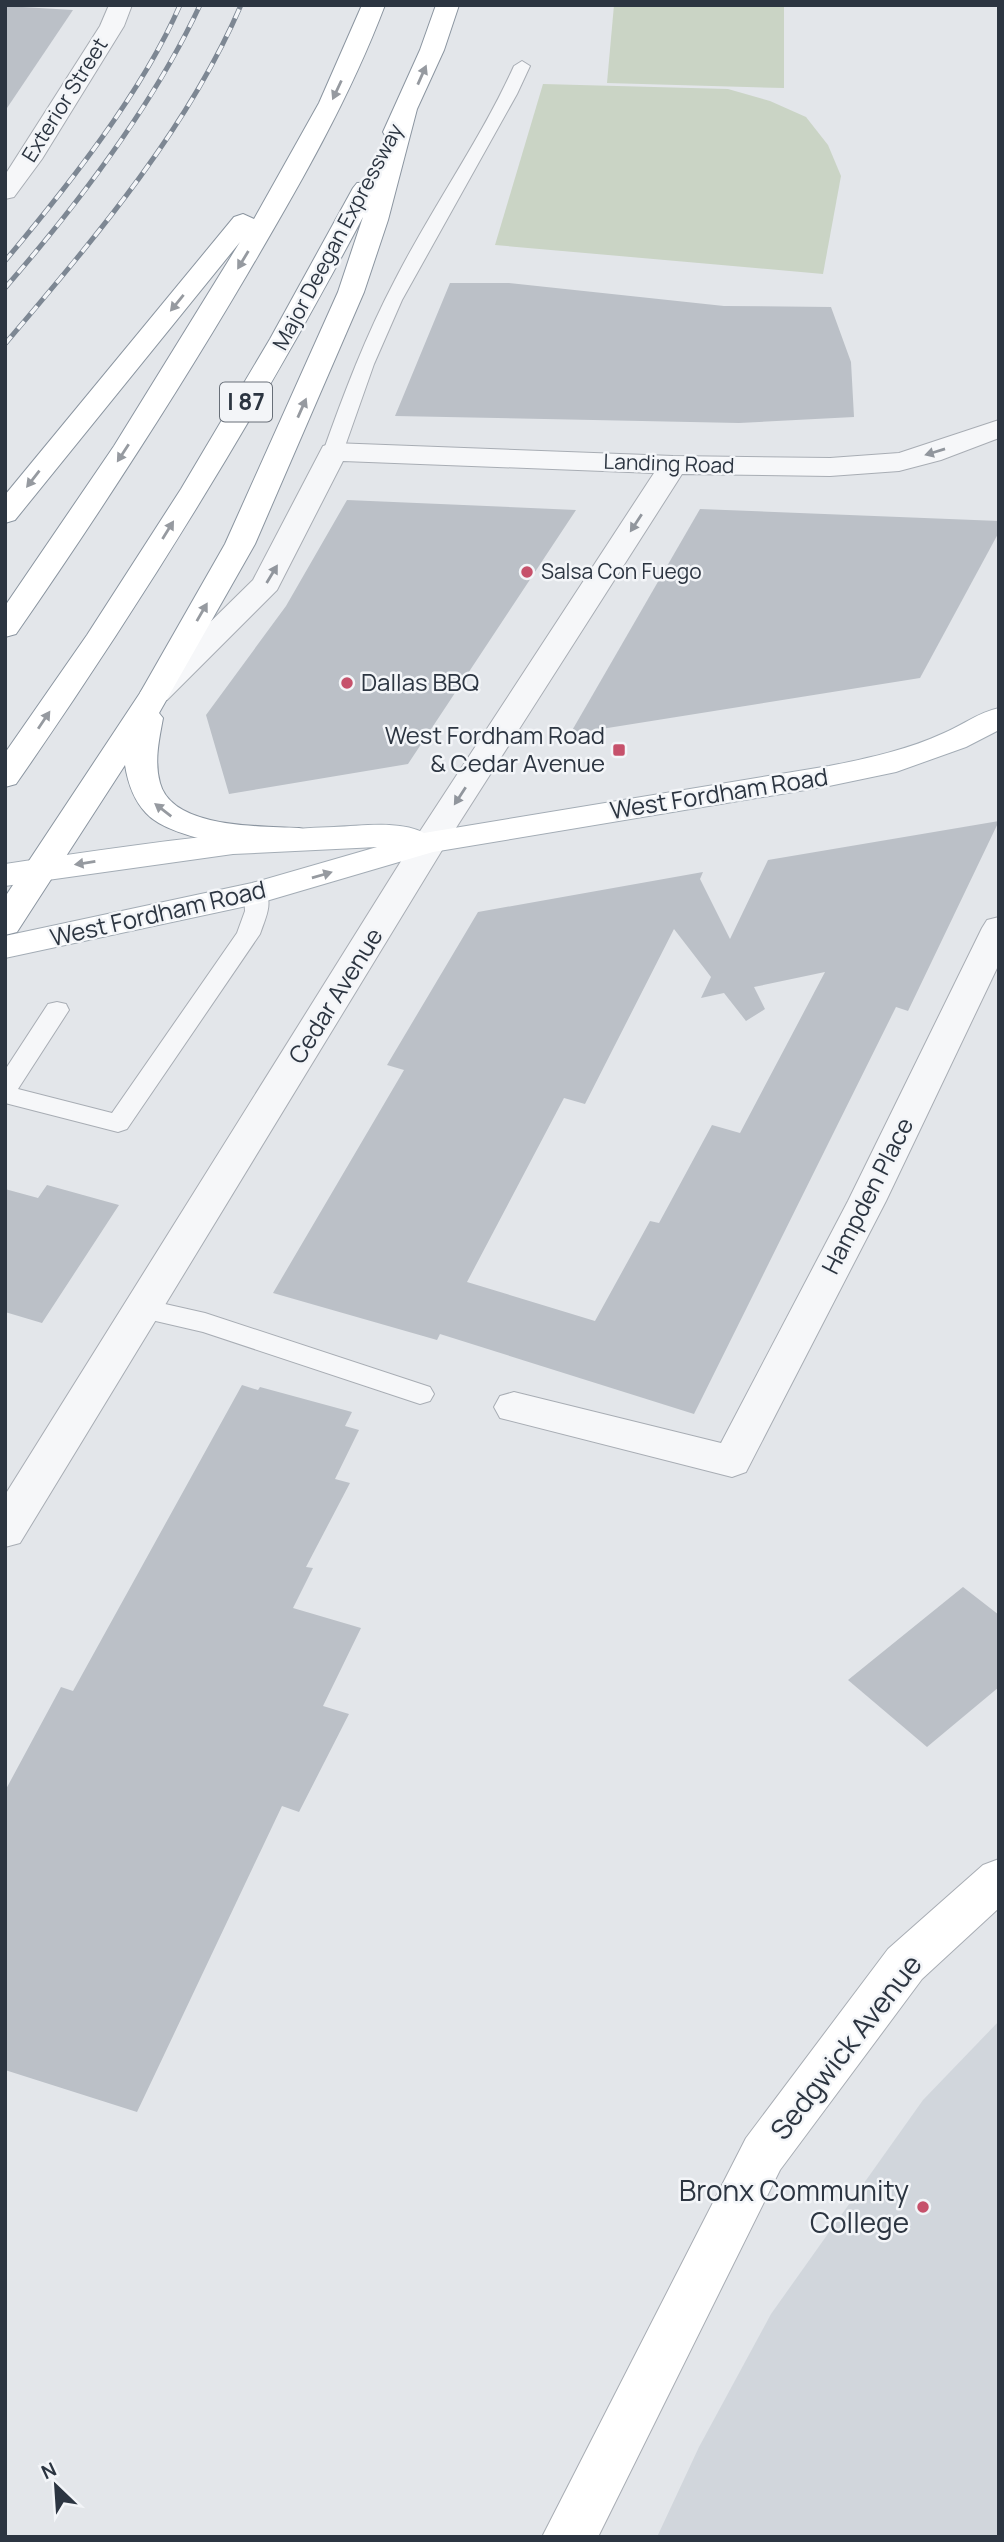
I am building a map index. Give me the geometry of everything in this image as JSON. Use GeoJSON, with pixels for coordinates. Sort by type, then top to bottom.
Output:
{"type":"FeatureCollection","features":[{"type":"Feature","properties":{"kind":"main road"},"geometry":{"type":"LineString","coordinates":[[5,628],[168,383],[313,137],[358,46],[374,5]]}},
{"type":"Feature","properties":{"kind":"main road","name":"Major Deegan Expressway"},"geometry":{"type":"LineString","coordinates":[[5,777],[150,560],[338,242],[406,110],[448,5]]}},
{"type":"Feature","properties":{"kind":"main road"},"geometry":{"type":"LineString","coordinates":[[5,924],[156,693],[240,544],[337,329],[375,220],[406,110]]}},
{"type":"Feature","properties":{"kind":"main road"},"geometry":{"type":"LineString","coordinates":[[5,514],[313,137]]}},
{"type":"Feature","properties":{"kind":"main road"},"geometry":{"type":"LineString","coordinates":[[156,693],[142,734],[139,755],[143,786],[157,807],[184,824],[201,830],[299,838]]}},
{"type":"Feature","properties":{"kind":"main road","name":"West Fordham Road"},"geometry":{"type":"LineString","coordinates":[[5,947],[256,893],[430,842],[863,769],[928,751],[999,717]]}},
{"type":"Feature","properties":{"kind":"main road","name":"West Fordham Road"},"geometry":{"type":"LineString","coordinates":[[5,875],[172,850],[299,838],[376,837],[430,842]]}},
{"type":"Feature","properties":{"kind":"main road","name":"Sedgwick Avenue"},"geometry":{"type":"LineString","coordinates":[[569,2537],[763,2154],[905,1964],[999,1879]]}},
{"type":"Feature","properties":{"kind":"street","name":"Exterior Street"},"geometry":{"type":"LineString","coordinates":[[6,191],[30,159],[112,26],[121,5]]}},
{"type":"Feature","properties":{"kind":"street","name":"Landing Road"},"geometry":{"type":"LineString","coordinates":[[332,452],[673,465],[830,467],[875,464],[931,454],[999,428]]}},
{"type":"Feature","properties":{"kind":"street"},"geometry":{"type":"LineString","coordinates":[[156,693],[266,584],[332,452]]}},
{"type":"Feature","properties":{"kind":"street","name":"Cedar Avenue"},"geometry":{"type":"LineString","coordinates":[[5,1531],[430,842],[673,465]]}},
{"type":"Feature","properties":{"kind":"street","name":"Hampden Place"},"geometry":{"type":"LineString","coordinates":[[514,1407],[732,1461],[867,1201],[999,928]]}},
{"type":"Feature","properties":{"kind":"lane"},"geometry":{"type":"LineString","coordinates":[[332,452],[355,388],[404,279],[482,148],[522,66]]}},
{"type":"Feature","properties":{"kind":"lane"},"geometry":{"type":"LineString","coordinates":[[57,1010],[5,1092],[118,1123],[248,934],[257,911],[256,893]]}},
{"type":"Feature","properties":{"kind":"lane"},"geometry":{"type":"LineString","coordinates":[[143,1309],[205,1323],[420,1394]]}},
{"type":"Feature","properties":{"kind":"shaded area","name":"Bronx Community College"},"geometry":{"type":"Polygon","coordinates":[[[999,2021],[999,2537],[657,2537],[699,2447],[771,2314],[923,2100],[999,2021]]]}},
{"type":"Feature","properties":{"kind":"green space"},"geometry":{"type":"Polygon","coordinates":[[[614,5],[784,5],[784,88],[607,83],[614,5]]]}},
{"type":"Feature","properties":{"kind":"green space"},"geometry":{"type":"Polygon","coordinates":[[[543,84],[728,89],[770,101],[806,117],[828,145],[841,176],[823,274],[495,245],[543,84]]]}},
{"type":"Feature","properties":{"kind":"building"},"geometry":{"type":"Polygon","coordinates":[[[5,6],[73,10],[5,111],[5,6]]]}},
{"type":"Feature","properties":{"kind":"building"},"geometry":{"type":"Polygon","coordinates":[[[450,283],[509,283],[724,306],[831,307],[851,362],[854,417],[739,423],[395,416],[450,283]]]}},
{"type":"Feature","properties":{"kind":"building"},"geometry":{"type":"Polygon","coordinates":[[[347,500],[576,510],[408,764],[229,794],[206,715],[286,606],[347,500]]]}},
{"type":"Feature","properties":{"kind":"building"},"geometry":{"type":"Polygon","coordinates":[[[700,509],[999,521],[999,532],[920,678],[570,734],[700,509]]]}},
{"type":"Feature","properties":{"kind":"building"},"geometry":{"type":"Polygon","coordinates":[[[999,821],[908,1011],[896,1007],[694,1414],[440,1334],[437,1340],[273,1293],[404,1070],[387,1065],[478,912],[703,872],[700,879],[730,939],[768,860],[999,821]],[[674,929],[585,1104],[564,1098],[467,1282],[595,1321],[650,1221],[659,1223],[712,1125],[740,1133],[825,972],[754,987],[765,1009],[746,1021],[724,993],[701,998],[711,977],[674,929]]]}},
{"type":"Feature","properties":{"kind":"building"},"geometry":{"type":"Polygon","coordinates":[[[47,1185],[119,1205],[42,1323],[5,1312],[5,1189],[38,1198],[47,1185]]]}},
{"type":"Feature","properties":{"kind":"building"},"geometry":{"type":"Polygon","coordinates":[[[242,1385],[258,1390],[260,1387],[352,1412],[345,1426],[359,1430],[335,1479],[350,1483],[306,1567],[313,1568],[293,1608],[361,1628],[323,1706],[349,1714],[299,1812],[282,1806],[137,2112],[5,2070],[5,1791],[61,1687],[73,1691],[242,1385]]]}},
{"type":"Feature","properties":{"kind":"building"},"geometry":{"type":"Polygon","coordinates":[[[963,1587],[999,1615],[999,1687],[927,1747],[848,1680],[963,1587]]]}},
{"type":"Feature","properties":{"kind":"railway"},"geometry":{"type":"LineString","coordinates":[[5,261],[102,138],[145,72],[180,5]]}},
{"type":"Feature","properties":{"kind":"railway"},"geometry":{"type":"LineString","coordinates":[[5,288],[60,223],[137,117],[200,5]]}},
{"type":"Feature","properties":{"kind":"railway"},"geometry":{"type":"LineString","coordinates":[[5,344],[104,224],[166,140],[194,96],[241,5]]}},
{"type":"Feature","properties":{"kind":"place","name":"Salsa Con Fuego"},"geometry":{"type":"Point","coordinates":[527,572]}},
{"type":"Feature","properties":{"kind":"place","name":"Dallas BBQ"},"geometry":{"type":"Point","coordinates":[347,683]}},
{"type":"Feature","properties":{"kind":"place","name":"West Fordham Road & Cedar Avenue"},"geometry":{"type":"Point","coordinates":[619,750]}},
{"type":"Feature","properties":{"kind":"place","name":"Bronx Community College"},"geometry":{"type":"Point","coordinates":[923,2207]}}]}
